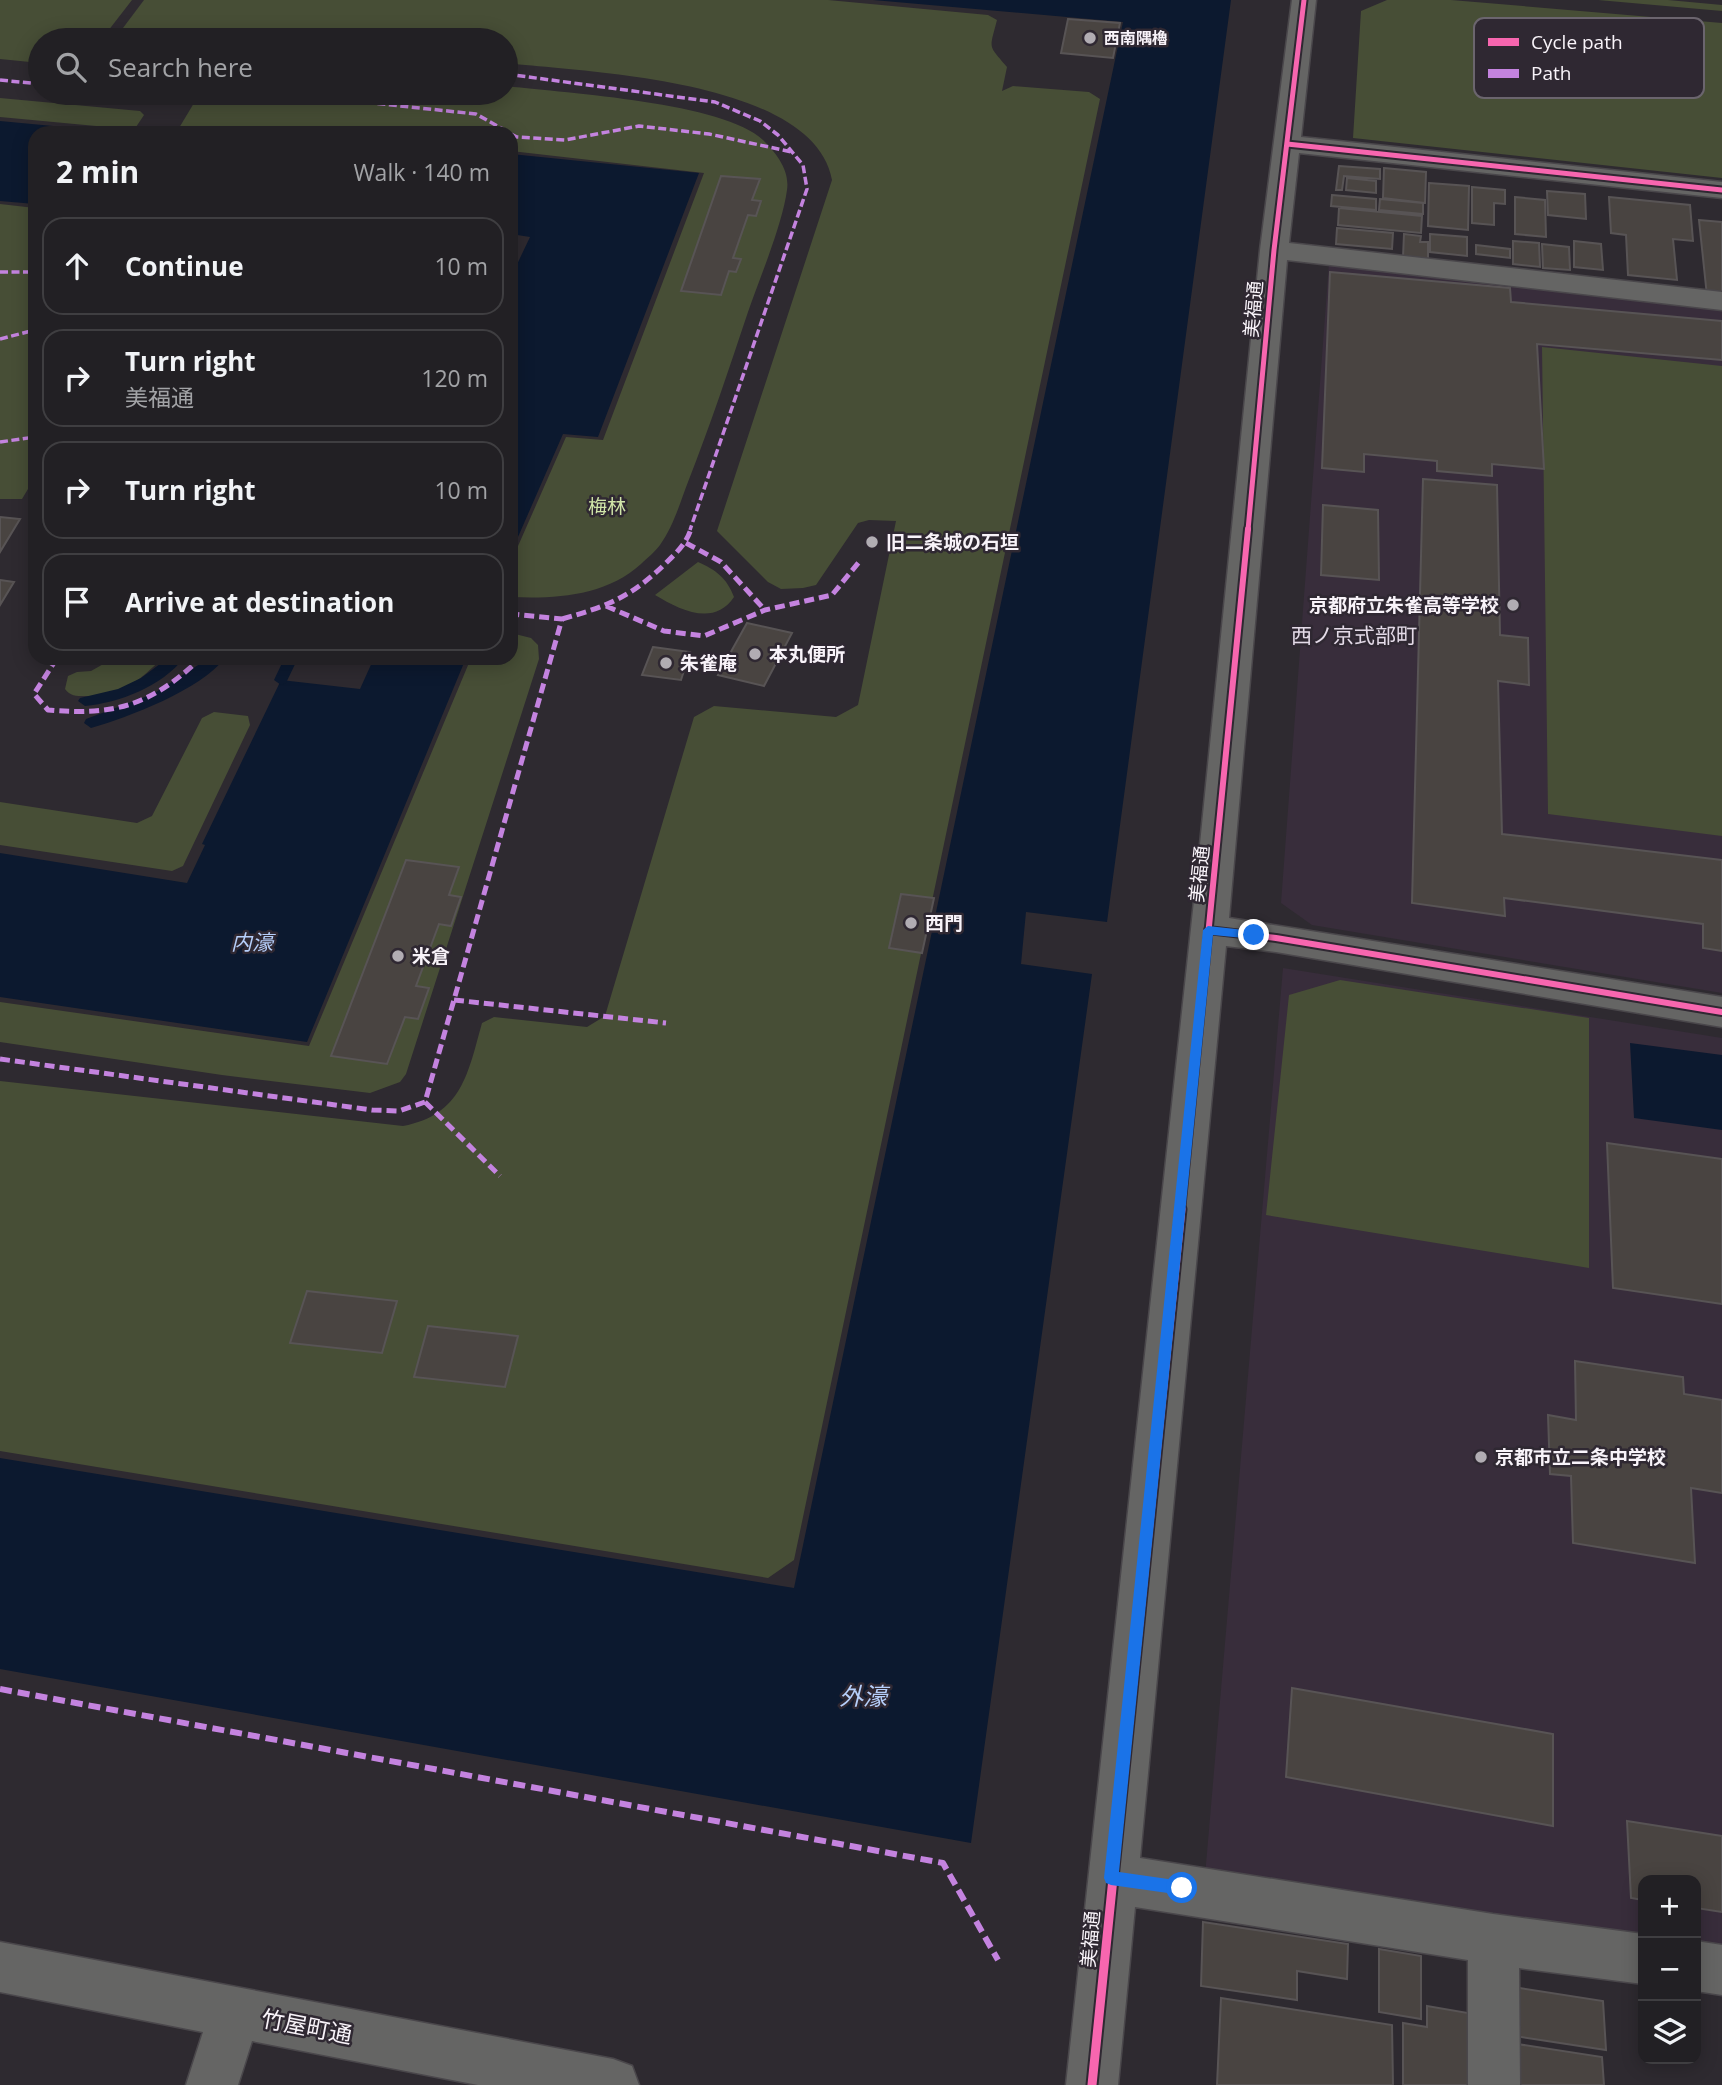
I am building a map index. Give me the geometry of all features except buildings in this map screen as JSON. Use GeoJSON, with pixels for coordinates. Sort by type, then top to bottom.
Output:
{"type":"FeatureCollection","features":[{"type":"Feature","properties":{"kind":"street","name":"美福通"},"geometry":{"type":"LineString","coordinates":[[1092,2085],[1274,250],[1304,0]]}},
{"type":"Feature","properties":{"kind":"street"},"geometry":{"type":"LineString","coordinates":[[1287,144],[1722,190]]}},
{"type":"Feature","properties":{"kind":"street"},"geometry":{"type":"LineString","coordinates":[[1274,250],[1722,301]]}},
{"type":"Feature","properties":{"kind":"street"},"geometry":{"type":"LineString","coordinates":[[1208,930],[1276,938],[1722,1012]]}},
{"type":"Feature","properties":{"kind":"street"},"geometry":{"type":"LineString","coordinates":[[1111,1878],[1493,1939],[1638,1958]]}},
{"type":"Feature","properties":{"kind":"street"},"geometry":{"type":"LineString","coordinates":[[1493,1939],[1494,2085]]}},
{"type":"Feature","properties":{"kind":"street","name":"竹屋町通"},"geometry":{"type":"LineString","coordinates":[[0,1967],[613,2085]]}},
{"type":"Feature","properties":{"kind":"street"},"geometry":{"type":"LineString","coordinates":[[1701,1967],[1722,1970]]}},
{"type":"Feature","properties":{"kind":"street"},"geometry":{"type":"LineString","coordinates":[[212,2085],[235,2013]]}},
{"type":"Feature","properties":{"kind":"shaded area","name":"京都府立朱雀高等学校"},"geometry":{"type":"Polygon","coordinates":[[[1329,263],[1722,306],[1722,993],[1312,925],[1281,903],[1329,263]]]}},
{"type":"Feature","properties":{"kind":"shaded area","name":"京都市立二条中学校"},"geometry":{"type":"Polygon","coordinates":[[[1283,968],[1722,1038],[1722,1970],[1701,1966],[1701,1875],[1638,1875],[1638,1954],[1205,1876],[1283,968]]]}},
{"type":"Feature","properties":{"kind":"green space"},"geometry":{"type":"Polygon","coordinates":[[[0,0],[132,0],[110,28],[28,28],[28,62],[0,59],[0,0]]]}},
{"type":"Feature","properties":{"kind":"green space"},"geometry":{"type":"Polygon","coordinates":[[[144,0],[828,0],[988,15],[997,20],[992,46],[1007,67],[1002,91],[1013,86],[1089,92],[1100,99],[794,1560],[768,1578],[0,1451],[0,1081],[403,1126],[423,1120],[450,1102],[466,1075],[482,1023],[494,1017],[587,1027],[605,1016],[694,717],[714,706],[836,717],[858,705],[896,521],[869,520],[858,523],[816,585],[803,588],[781,589],[768,582],[717,531],[832,180],[816,146],[785,120],[742,101],[692,87],[640,77],[518,64],[518,28],[123,28],[144,0]]]}},
{"type":"Feature","properties":{"kind":"green space"},"geometry":{"type":"Polygon","coordinates":[[[1387,0],[1451,0],[1663,18],[1474,18],[1474,98],[1704,98],[1704,21],[1722,23],[1722,178],[1353,138],[1361,11],[1387,0]]]}},
{"type":"Feature","properties":{"kind":"green space"},"geometry":{"type":"Polygon","coordinates":[[[1598,0],[1668,0],[1722,5],[1722,11],[1598,0]]]}},
{"type":"Feature","properties":{"kind":"green space","name":"梅林"},"geometry":{"type":"Polygon","coordinates":[[[518,87],[603,96],[680,108],[743,127],[763,140],[781,162],[786,176],[784,204],[704,440],[676,515],[656,550],[627,575],[596,589],[563,596],[518,597],[518,546],[566,437],[603,440],[704,173],[518,152],[518,126],[180,126],[193,105],[518,105],[518,87]]]}},
{"type":"Feature","properties":{"kind":"green space"},"geometry":{"type":"Polygon","coordinates":[[[0,98],[28,101],[28,105],[75,105],[140,111],[144,115],[137,126],[96,126],[0,117],[0,98]]]}},
{"type":"Feature","properties":{"kind":"green space"},"geometry":{"type":"Polygon","coordinates":[[[0,204],[28,207],[28,489],[22,499],[0,499],[0,204]]]}},
{"type":"Feature","properties":{"kind":"green space"},"geometry":{"type":"Polygon","coordinates":[[[1542,347],[1722,366],[1722,836],[1548,814],[1542,347]]]}},
{"type":"Feature","properties":{"kind":"green space"},"geometry":{"type":"Polygon","coordinates":[[[698,562],[715,572],[728,585],[734,597],[726,606],[707,614],[696,613],[655,595],[698,562]]]}},
{"type":"Feature","properties":{"kind":"green space"},"geometry":{"type":"Polygon","coordinates":[[[518,635],[531,638],[538,645],[539,659],[406,1074],[400,1082],[370,1093],[222,1075],[0,1042],[0,1002],[309,1046],[468,665],[518,665],[518,635]]]}},
{"type":"Feature","properties":{"kind":"green space"},"geometry":{"type":"Polygon","coordinates":[[[102,665],[155,665],[137,681],[108,694],[79,696],[65,689],[68,676],[91,671],[102,665]]]}},
{"type":"Feature","properties":{"kind":"green space"},"geometry":{"type":"Polygon","coordinates":[[[214,712],[248,716],[250,725],[183,866],[172,871],[0,845],[0,802],[137,823],[152,816],[202,718],[214,712]]]}},
{"type":"Feature","properties":{"kind":"green space"},"geometry":{"type":"Polygon","coordinates":[[[1340,980],[1589,1018],[1589,1268],[1266,1215],[1289,995],[1340,980]]]}},
{"type":"Feature","properties":{"kind":"water","name":"外濠"},"geometry":{"type":"Polygon","coordinates":[[[873,0],[1231,0],[1107,922],[1026,912],[1021,964],[1092,974],[971,1843],[0,1669],[0,1458],[794,1588],[1123,22],[873,0]]]}},
{"type":"Feature","properties":{"kind":"water"},"geometry":{"type":"Polygon","coordinates":[[[0,121],[53,126],[28,126],[28,203],[0,201],[0,121]]]}},
{"type":"Feature","properties":{"kind":"water"},"geometry":{"type":"Polygon","coordinates":[[[518,155],[699,173],[598,437],[563,434],[518,537],[518,262],[530,237],[518,235],[518,155]]]}},
{"type":"Feature","properties":{"kind":"water","name":"内濠"},"geometry":{"type":"Polygon","coordinates":[[[371,665],[463,665],[307,1042],[0,997],[0,853],[187,883],[205,845],[202,844],[281,680],[360,689],[371,665]]]}},
{"type":"Feature","properties":{"kind":"water"},"geometry":{"type":"Polygon","coordinates":[[[1630,1043],[1722,1055],[1722,1130],[1634,1118],[1630,1043]]]}},
{"type":"Feature","properties":{"kind":"waterway"},"geometry":{"type":"LineString","coordinates":[[85,701],[123,693],[168,665]]}},
{"type":"Feature","properties":{"kind":"waterway"},"geometry":{"type":"LineString","coordinates":[[91,723],[158,698],[208,665]]}},
{"type":"Feature","properties":{"kind":"waterway"},"geometry":{"type":"LineString","coordinates":[[281,680],[288,665]]}},
{"type":"Feature","properties":{"kind":"marked path"},"geometry":{"type":"LineString","coordinates":[[518,75],[715,102],[760,121],[778,135],[803,165],[807,189],[686,543],[642,586],[606,606],[562,619]]}},
{"type":"Feature","properties":{"kind":"marked path"},"geometry":{"type":"LineString","coordinates":[[0,80],[28,83]]}},
{"type":"Feature","properties":{"kind":"marked path"},"geometry":{"type":"LineString","coordinates":[[391,105],[476,114],[497,126]]}},
{"type":"Feature","properties":{"kind":"marked path"},"geometry":{"type":"LineString","coordinates":[[518,137],[565,140],[639,126],[709,134],[792,152]]}},
{"type":"Feature","properties":{"kind":"marked path"},"geometry":{"type":"LineString","coordinates":[[0,272],[28,272]]}},
{"type":"Feature","properties":{"kind":"marked path"},"geometry":{"type":"LineString","coordinates":[[0,339],[28,332]]}},
{"type":"Feature","properties":{"kind":"marked path"},"geometry":{"type":"LineString","coordinates":[[0,442],[28,438]]}},
{"type":"Feature","properties":{"kind":"marked path"},"geometry":{"type":"LineString","coordinates":[[686,543],[721,562],[765,610]]}},
{"type":"Feature","properties":{"kind":"marked path"},"geometry":{"type":"LineString","coordinates":[[606,606],[664,631],[704,636],[765,610],[832,595],[859,562]]}},
{"type":"Feature","properties":{"kind":"marked path"},"geometry":{"type":"LineString","coordinates":[[0,1059],[372,1110],[399,1111],[425,1102],[562,619],[518,615]]}},
{"type":"Feature","properties":{"kind":"marked path"},"geometry":{"type":"LineString","coordinates":[[53,665],[34,694],[48,710],[72,712],[94,712],[132,706],[166,688],[194,665]]}},
{"type":"Feature","properties":{"kind":"marked path"},"geometry":{"type":"LineString","coordinates":[[454,1000],[666,1023]]}},
{"type":"Feature","properties":{"kind":"marked path"},"geometry":{"type":"LineString","coordinates":[[425,1102],[500,1176]]}},
{"type":"Feature","properties":{"kind":"marked path"},"geometry":{"type":"LineString","coordinates":[[0,1689],[943,1863],[998,1960]]}},
{"type":"Feature","properties":{"kind":"cycle path"},"geometry":{"type":"LineString","coordinates":[[1092,2085],[1216,864],[1274,250],[1304,0]]}},
{"type":"Feature","properties":{"kind":"cycle path"},"geometry":{"type":"LineString","coordinates":[[1287,144],[1722,190]]}},
{"type":"Feature","properties":{"kind":"cycle path"},"geometry":{"type":"LineString","coordinates":[[1208,930],[1276,938],[1722,1012]]}},
{"type":"Feature","properties":{"kind":"place","name":"西南隅櫓"},"geometry":{"type":"Point","coordinates":[1090,38]}},
{"type":"Feature","properties":{"kind":"place","name":"旧二条城の石垣"},"geometry":{"type":"Point","coordinates":[872,542]}},
{"type":"Feature","properties":{"kind":"place","name":"京都府立朱雀高等学校"},"geometry":{"type":"Point","coordinates":[1513,605]}},
{"type":"Feature","properties":{"kind":"place","name":"本丸便所"},"geometry":{"type":"Point","coordinates":[755,654]}},
{"type":"Feature","properties":{"kind":"place","name":"朱雀庵"},"geometry":{"type":"Point","coordinates":[666,663]}},
{"type":"Feature","properties":{"kind":"place","name":"西門"},"geometry":{"type":"Point","coordinates":[911,923]}},
{"type":"Feature","properties":{"kind":"place","name":"米倉"},"geometry":{"type":"Point","coordinates":[398,956]}},
{"type":"Feature","properties":{"kind":"place","name":"京都市立二条中学校"},"geometry":{"type":"Point","coordinates":[1481,1457]}},
{"type":"Feature","properties":{"kind":"district","name":"西ノ京式部町"},"geometry":{"type":"Point","coordinates":[1354,635]}},
{"type":"Feature","properties":{"kind":"route"},"geometry":{"type":"LineString","coordinates":[[1182,1888],[1111,1878],[1208,930],[1254,935]]}}]}
